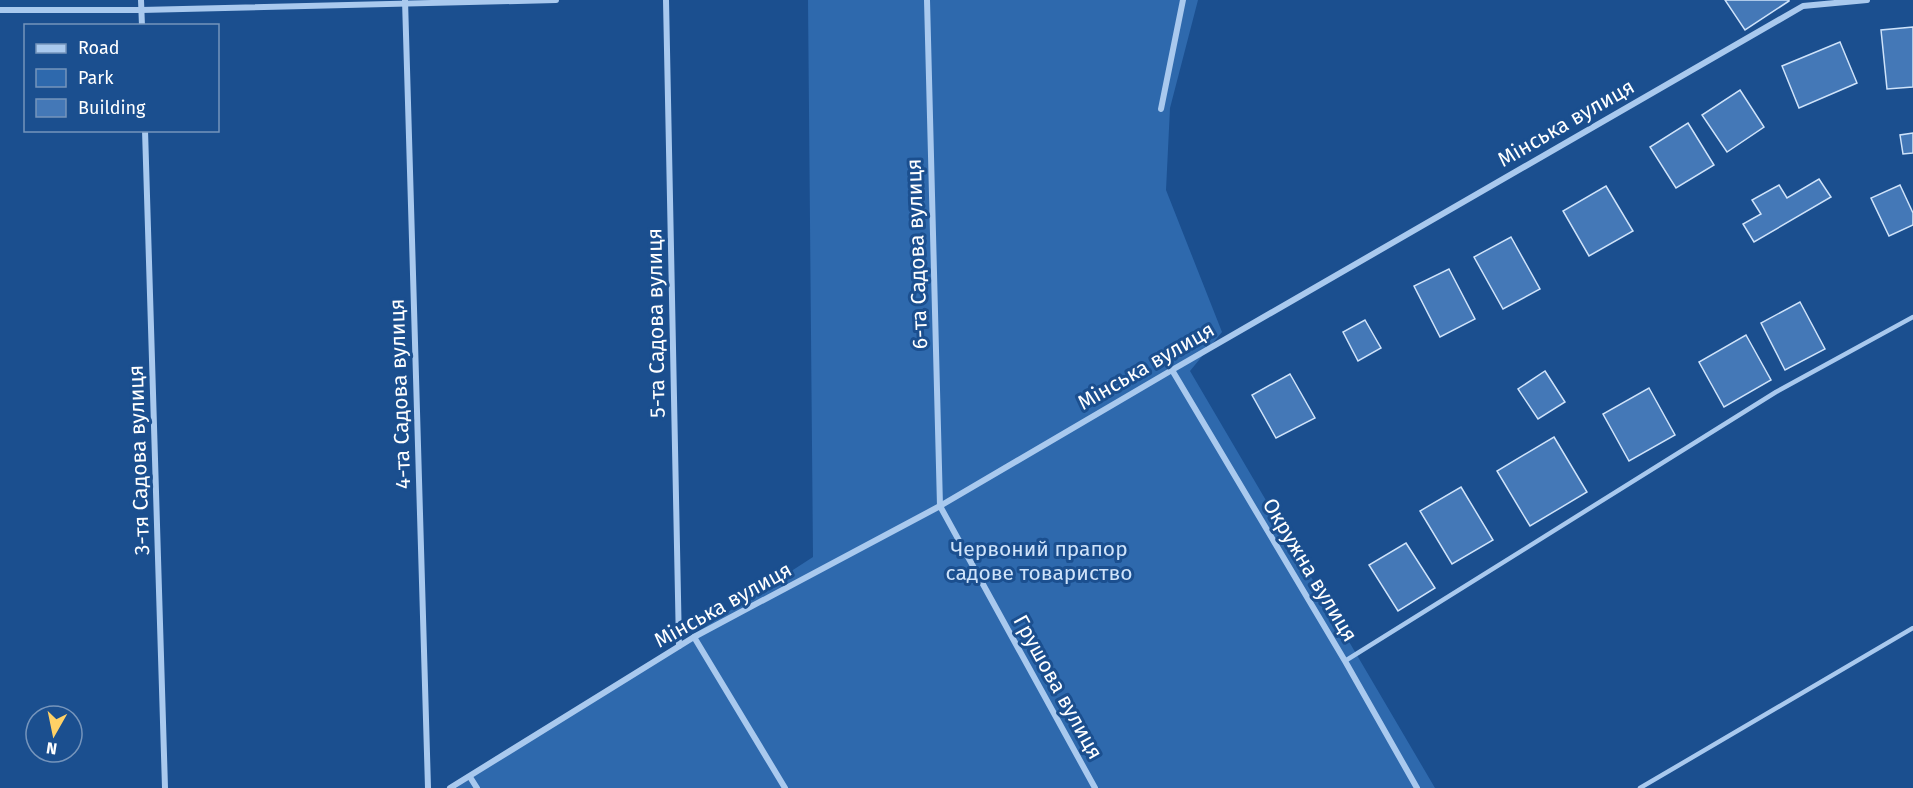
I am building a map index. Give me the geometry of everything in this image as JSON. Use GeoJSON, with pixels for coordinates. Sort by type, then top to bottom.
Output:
{"type":"FeatureCollection","features":[{"type":"Feature","properties":{"kind":"street"},"geometry":{"type":"LineString","coordinates":[[141,0],[142,24]]}},
{"type":"Feature","properties":{"kind":"street"},"geometry":{"type":"LineString","coordinates":[[0,10],[141,10],[556,0]]}},
{"type":"Feature","properties":{"kind":"street","name":"5-та Садова вулиця"},"geometry":{"type":"LineString","coordinates":[[666,0],[679,646]]}},
{"type":"Feature","properties":{"kind":"street","name":"6-та Садова вулиця"},"geometry":{"type":"LineString","coordinates":[[927,0],[940,506]]}},
{"type":"Feature","properties":{"kind":"street"},"geometry":{"type":"LineString","coordinates":[[1161,109],[1183,0]]}},
{"type":"Feature","properties":{"kind":"street","name":"Мінська вулиця"},"geometry":{"type":"LineString","coordinates":[[450,788],[694,637],[940,506],[1803,6],[1867,0]]}},
{"type":"Feature","properties":{"kind":"street","name":"4-та Садова вулиця"},"geometry":{"type":"LineString","coordinates":[[405,2],[428,788]]}},
{"type":"Feature","properties":{"kind":"street","name":"3-тя Садова вулиця"},"geometry":{"type":"LineString","coordinates":[[145,132],[165,788]]}},
{"type":"Feature","properties":{"kind":"street","name":"Окружна вулиця"},"geometry":{"type":"LineString","coordinates":[[1172,370],[1418,788]]}},
{"type":"Feature","properties":{"kind":"street","name":"Грушова вулиця"},"geometry":{"type":"LineString","coordinates":[[940,506],[1095,788]]}},
{"type":"Feature","properties":{"kind":"street"},"geometry":{"type":"LineString","coordinates":[[694,637],[785,788]]}},
{"type":"Feature","properties":{"kind":"street"},"geometry":{"type":"LineString","coordinates":[[470,777],[477,788]]}},
{"type":"Feature","properties":{"kind":"lane"},"geometry":{"type":"LineString","coordinates":[[1345,661],[1776,392],[1913,317]]}},
{"type":"Feature","properties":{"kind":"lane"},"geometry":{"type":"LineString","coordinates":[[1640,788],[1913,628]]}},
{"type":"Feature","properties":{"kind":"green space","name":"Червоний прапор садове товариство"},"geometry":{"type":"Polygon","coordinates":[[[808,0],[1198,0],[1170,108],[1166,190],[1222,332],[1190,371],[1435,788],[456,788],[813,557],[808,0]]]}},
{"type":"Feature","properties":{"kind":"building"},"geometry":{"type":"Polygon","coordinates":[[[1725,0],[1789,0],[1789,1],[1745,30],[1725,0]]]}},
{"type":"Feature","properties":{"kind":"building"},"geometry":{"type":"Polygon","coordinates":[[[1913,27],[1913,87],[1887,89],[1881,30],[1913,27]]]}},
{"type":"Feature","properties":{"kind":"building"},"geometry":{"type":"Polygon","coordinates":[[[1840,42],[1857,83],[1799,108],[1782,66],[1840,42]]]}},
{"type":"Feature","properties":{"kind":"building"},"geometry":{"type":"Polygon","coordinates":[[[1740,90],[1764,127],[1727,152],[1702,115],[1740,90]]]}},
{"type":"Feature","properties":{"kind":"building"},"geometry":{"type":"Polygon","coordinates":[[[1688,123],[1714,165],[1676,188],[1650,147],[1688,123]]]}},
{"type":"Feature","properties":{"kind":"building"},"geometry":{"type":"Polygon","coordinates":[[[1913,133],[1913,153],[1903,154],[1900,135],[1913,133]]]}},
{"type":"Feature","properties":{"kind":"building"},"geometry":{"type":"Polygon","coordinates":[[[1819,179],[1831,197],[1754,242],[1743,224],[1761,214],[1752,200],[1779,185],[1787,198],[1819,179]]]}},
{"type":"Feature","properties":{"kind":"building"},"geometry":{"type":"Polygon","coordinates":[[[1900,185],[1913,213],[1913,225],[1889,236],[1871,198],[1900,185]]]}},
{"type":"Feature","properties":{"kind":"building"},"geometry":{"type":"Polygon","coordinates":[[[1606,186],[1633,231],[1589,256],[1563,211],[1606,186]]]}},
{"type":"Feature","properties":{"kind":"building"},"geometry":{"type":"Polygon","coordinates":[[[1511,237],[1540,289],[1503,309],[1474,257],[1511,237]]]}},
{"type":"Feature","properties":{"kind":"building"},"geometry":{"type":"Polygon","coordinates":[[[1449,269],[1475,319],[1440,337],[1414,286],[1449,269]]]}},
{"type":"Feature","properties":{"kind":"building"},"geometry":{"type":"Polygon","coordinates":[[[1800,302],[1825,349],[1785,370],[1761,323],[1800,302]]]}},
{"type":"Feature","properties":{"kind":"building"},"geometry":{"type":"Polygon","coordinates":[[[1365,320],[1381,348],[1358,361],[1343,332],[1365,320]]]}},
{"type":"Feature","properties":{"kind":"building"},"geometry":{"type":"Polygon","coordinates":[[[1746,335],[1771,380],[1724,407],[1699,362],[1746,335]]]}},
{"type":"Feature","properties":{"kind":"building"},"geometry":{"type":"Polygon","coordinates":[[[1545,371],[1565,402],[1538,419],[1518,389],[1545,371]]]}},
{"type":"Feature","properties":{"kind":"building"},"geometry":{"type":"Polygon","coordinates":[[[1290,374],[1315,418],[1276,438],[1252,395],[1290,374]]]}},
{"type":"Feature","properties":{"kind":"building"},"geometry":{"type":"Polygon","coordinates":[[[1649,388],[1675,435],[1629,461],[1603,414],[1649,388]]]}},
{"type":"Feature","properties":{"kind":"building"},"geometry":{"type":"Polygon","coordinates":[[[1554,437],[1587,492],[1530,526],[1497,471],[1554,437]]]}},
{"type":"Feature","properties":{"kind":"building"},"geometry":{"type":"Polygon","coordinates":[[[1461,487],[1493,540],[1452,564],[1420,511],[1461,487]]]}},
{"type":"Feature","properties":{"kind":"building"},"geometry":{"type":"Polygon","coordinates":[[[1406,543],[1435,588],[1398,611],[1369,565],[1406,543]]]}}]}
